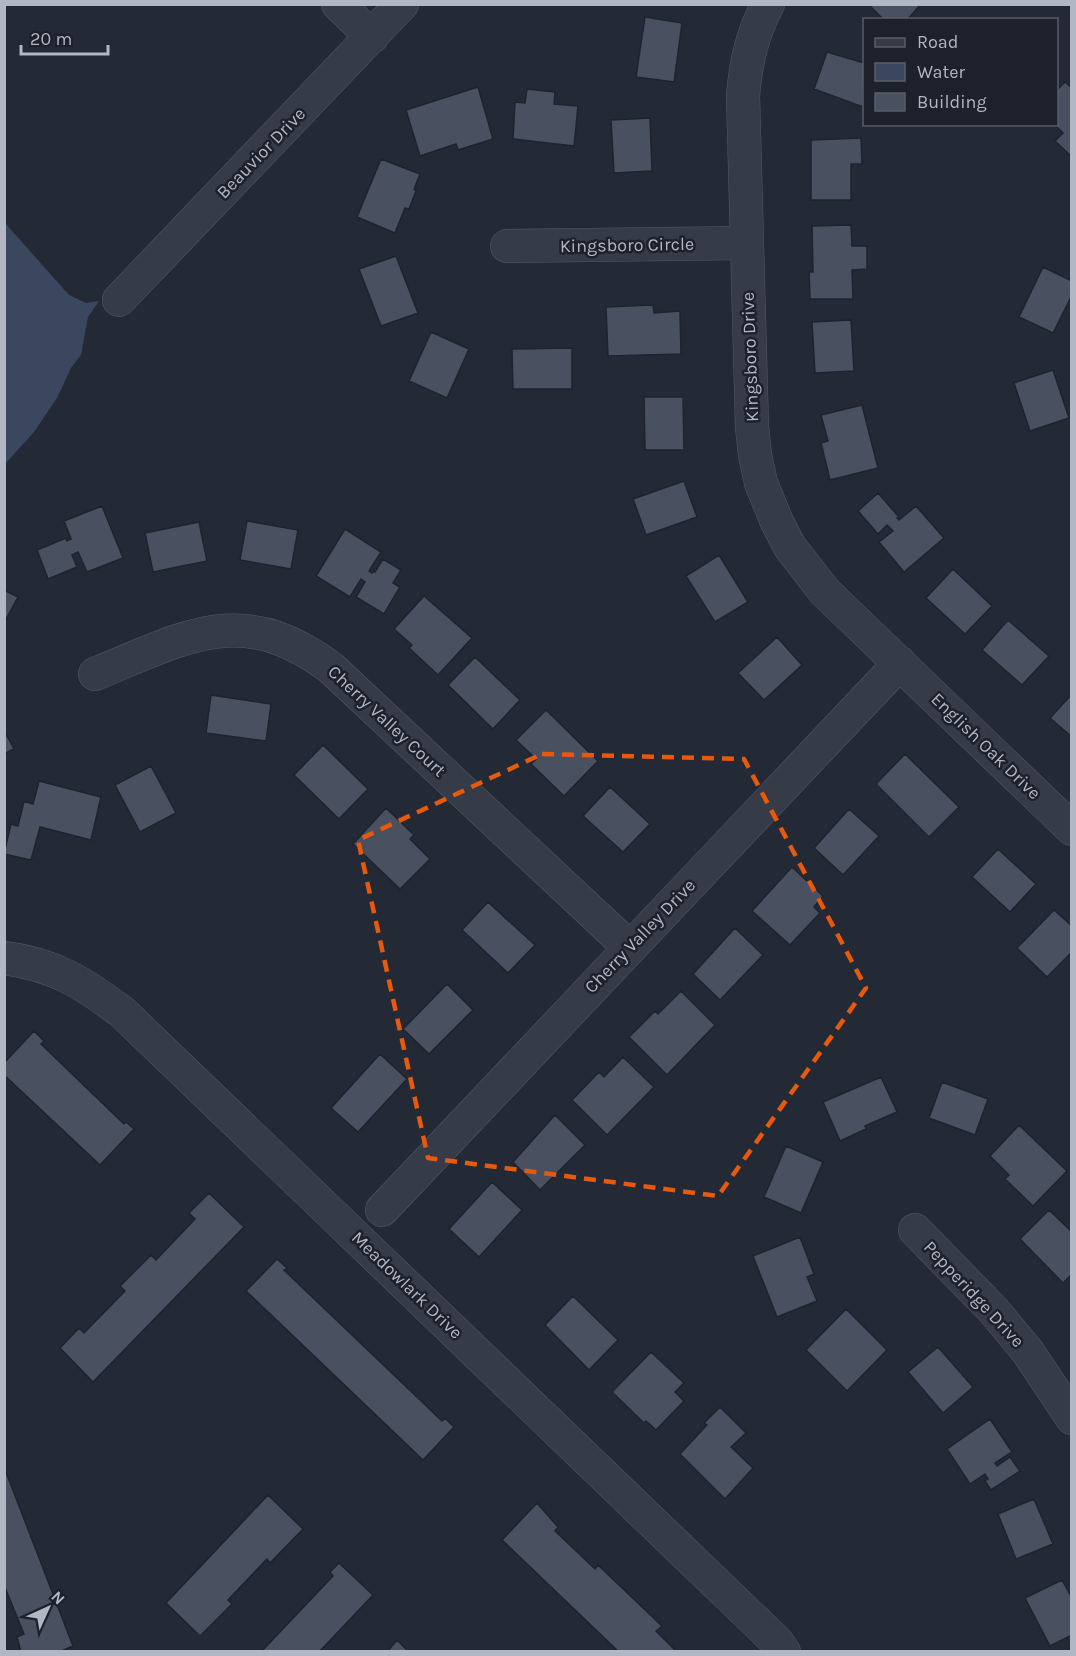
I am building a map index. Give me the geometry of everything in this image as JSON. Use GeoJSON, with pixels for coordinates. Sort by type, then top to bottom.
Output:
{"type":"FeatureCollection","features":[{"type":"Feature","properties":{"kind":"street"},"geometry":{"type":"LineString","coordinates":[[338,4],[372,37]]}},
{"type":"Feature","properties":{"kind":"street","name":"Beauvior Drive"},"geometry":{"type":"LineString","coordinates":[[119,300],[402,4]]}},
{"type":"Feature","properties":{"kind":"street","name":"Kingsboro Drive"},"geometry":{"type":"LineString","coordinates":[[768,4],[755,29],[745,68],[743,95],[752,427],[761,483],[790,547],[806,570],[825,592],[900,663]]}},
{"type":"Feature","properties":{"kind":"street","name":"Kingsboro Circle"},"geometry":{"type":"LineString","coordinates":[[507,246],[747,243]]}},
{"type":"Feature","properties":{"kind":"street","name":"Cherry Valley Court"},"geometry":{"type":"LineString","coordinates":[[94,674],[166,643],[204,632],[232,629],[259,632],[285,640],[309,652],[331,668],[629,947]]}},
{"type":"Feature","properties":{"kind":"street","name":"English Oak Drive"},"geometry":{"type":"LineString","coordinates":[[900,663],[1071,829]]}},
{"type":"Feature","properties":{"kind":"street","name":"Cherry Valley Drive"},"geometry":{"type":"LineString","coordinates":[[382,1210],[900,663]]}},
{"type":"Feature","properties":{"kind":"street","name":"Meadowlark Drive"},"geometry":{"type":"LineString","coordinates":[[4,958],[51,968],[89,987],[123,1013],[606,1475],[777,1642],[784,1652]]}},
{"type":"Feature","properties":{"kind":"street","name":"Pepperidge Drive"},"geometry":{"type":"LineString","coordinates":[[915,1230],[994,1311],[1028,1352],[1071,1418]]}},
{"type":"Feature","properties":{"kind":"highlighted area"},"geometry":{"type":"Polygon","coordinates":[[[542,754],[744,759],[866,988],[718,1196],[428,1158],[358,840],[542,754]]]}},
{"type":"Feature","properties":{"kind":"water"},"geometry":{"type":"Polygon","coordinates":[[[5,223],[69,295],[86,303],[99,301],[88,317],[81,355],[71,368],[57,398],[34,432],[5,464],[5,223]]]}},
{"type":"Feature","properties":{"kind":"building"},"geometry":{"type":"Polygon","coordinates":[[[868,4],[921,4],[909,18],[882,18],[868,4]]]}},
{"type":"Feature","properties":{"kind":"building"},"geometry":{"type":"Polygon","coordinates":[[[645,17],[682,23],[674,82],[636,77],[645,17]]]}},
{"type":"Feature","properties":{"kind":"building"},"geometry":{"type":"Polygon","coordinates":[[[827,52],[863,63],[863,107],[814,89],[827,52]]]}},
{"type":"Feature","properties":{"kind":"building"},"geometry":{"type":"Polygon","coordinates":[[[1065,82],[1072,88],[1072,153],[1070,155],[1055,141],[1063,133],[1056,126],[1058,126],[1058,89],[1065,82]]]}},
{"type":"Feature","properties":{"kind":"building"},"geometry":{"type":"Polygon","coordinates":[[[478,87],[493,139],[458,150],[456,144],[420,156],[406,110],[478,87]]]}},
{"type":"Feature","properties":{"kind":"building"},"geometry":{"type":"Polygon","coordinates":[[[527,89],[555,92],[554,104],[578,106],[574,146],[513,139],[515,102],[525,103],[527,89]]]}},
{"type":"Feature","properties":{"kind":"building"},"geometry":{"type":"Polygon","coordinates":[[[650,118],[652,171],[614,173],[611,120],[650,118]]]}},
{"type":"Feature","properties":{"kind":"building"},"geometry":{"type":"Polygon","coordinates":[[[861,138],[862,164],[851,164],[851,200],[811,200],[811,140],[861,138]]]}},
{"type":"Feature","properties":{"kind":"building"},"geometry":{"type":"Polygon","coordinates":[[[381,159],[420,174],[409,209],[405,208],[395,233],[357,217],[381,159]]]}},
{"type":"Feature","properties":{"kind":"building"},"geometry":{"type":"Polygon","coordinates":[[[851,225],[852,246],[867,246],[867,269],[852,270],[853,299],[810,299],[809,272],[813,272],[812,226],[851,225]]]}},
{"type":"Feature","properties":{"kind":"building"},"geometry":{"type":"Polygon","coordinates":[[[396,256],[418,313],[381,326],[359,269],[396,256]]]}},
{"type":"Feature","properties":{"kind":"building"},"geometry":{"type":"Polygon","coordinates":[[[1043,267],[1072,281],[1072,295],[1053,333],[1019,317],[1043,267]]]}},
{"type":"Feature","properties":{"kind":"building"},"geometry":{"type":"Polygon","coordinates":[[[653,305],[654,313],[680,311],[681,354],[608,356],[606,307],[653,305]]]}},
{"type":"Feature","properties":{"kind":"building"},"geometry":{"type":"Polygon","coordinates":[[[851,320],[854,371],[815,373],[812,322],[851,320]]]}},
{"type":"Feature","properties":{"kind":"building"},"geometry":{"type":"Polygon","coordinates":[[[431,332],[469,349],[447,398],[409,381],[431,332]]]}},
{"type":"Feature","properties":{"kind":"building"},"geometry":{"type":"Polygon","coordinates":[[[572,348],[572,389],[513,389],[512,349],[572,348]]]}},
{"type":"Feature","properties":{"kind":"building"},"geometry":{"type":"Polygon","coordinates":[[[1053,370],[1069,418],[1030,431],[1014,383],[1053,370]]]}},
{"type":"Feature","properties":{"kind":"building"},"geometry":{"type":"Polygon","coordinates":[[[644,397],[683,397],[684,450],[645,450],[644,397]]]}},
{"type":"Feature","properties":{"kind":"building"},"geometry":{"type":"Polygon","coordinates":[[[862,405],[878,468],[830,480],[821,443],[828,441],[821,415],[862,405]]]}},
{"type":"Feature","properties":{"kind":"building"},"geometry":{"type":"Polygon","coordinates":[[[684,481],[697,517],[646,535],[633,499],[684,481]]]}},
{"type":"Feature","properties":{"kind":"building"},"geometry":{"type":"Polygon","coordinates":[[[878,493],[899,517],[897,518],[899,520],[916,506],[944,538],[904,572],[879,542],[893,531],[887,525],[878,534],[858,511],[878,493]]]}},
{"type":"Feature","properties":{"kind":"building"},"geometry":{"type":"Polygon","coordinates":[[[102,506],[123,558],[87,572],[78,552],[72,555],[77,567],[48,579],[37,550],[66,538],[67,541],[71,539],[64,521],[102,506]]]}},
{"type":"Feature","properties":{"kind":"building"},"geometry":{"type":"Polygon","coordinates":[[[247,521],[298,530],[291,569],[240,560],[247,521]]]}},
{"type":"Feature","properties":{"kind":"building"},"geometry":{"type":"Polygon","coordinates":[[[199,522],[207,561],[153,572],[145,533],[199,522]]]}},
{"type":"Feature","properties":{"kind":"building"},"geometry":{"type":"Polygon","coordinates":[[[345,529],[381,552],[369,571],[375,572],[383,559],[401,570],[393,583],[400,587],[384,614],[356,597],[365,582],[361,579],[350,597],[316,576],[345,529]]]}},
{"type":"Feature","properties":{"kind":"building"},"geometry":{"type":"Polygon","coordinates":[[[719,555],[748,602],[715,622],[686,576],[719,555]]]}},
{"type":"Feature","properties":{"kind":"building"},"geometry":{"type":"Polygon","coordinates":[[[953,569],[992,606],[965,634],[926,598],[953,569]]]}},
{"type":"Feature","properties":{"kind":"building"},"geometry":{"type":"Polygon","coordinates":[[[4,590],[18,597],[4,623],[4,590]]]}},
{"type":"Feature","properties":{"kind":"building"},"geometry":{"type":"Polygon","coordinates":[[[424,596],[472,638],[438,675],[409,648],[412,645],[394,629],[424,596]]]}},
{"type":"Feature","properties":{"kind":"building"},"geometry":{"type":"Polygon","coordinates":[[[1008,620],[1049,656],[1022,685],[982,650],[1008,620]]]}},
{"type":"Feature","properties":{"kind":"building"},"geometry":{"type":"Polygon","coordinates":[[[777,637],[802,665],[764,700],[738,673],[777,637]]]}},
{"type":"Feature","properties":{"kind":"building"},"geometry":{"type":"Polygon","coordinates":[[[475,657],[520,700],[493,729],[448,685],[475,657]]]}},
{"type":"Feature","properties":{"kind":"building"},"geometry":{"type":"Polygon","coordinates":[[[1072,694],[1072,737],[1050,718],[1072,694]]]}},
{"type":"Feature","properties":{"kind":"building"},"geometry":{"type":"Polygon","coordinates":[[[211,695],[271,704],[266,741],[206,733],[211,695]]]}},
{"type":"Feature","properties":{"kind":"building"},"geometry":{"type":"Polygon","coordinates":[[[546,710],[598,761],[564,796],[531,764],[536,759],[516,740],[546,710]]]}},
{"type":"Feature","properties":{"kind":"building"},"geometry":{"type":"Polygon","coordinates":[[[4,730],[14,749],[4,754],[4,730]]]}},
{"type":"Feature","properties":{"kind":"building"},"geometry":{"type":"Polygon","coordinates":[[[323,745],[368,789],[339,819],[294,775],[323,745]]]}},
{"type":"Feature","properties":{"kind":"building"},"geometry":{"type":"Polygon","coordinates":[[[905,754],[959,807],[929,837],[876,784],[905,754]]]}},
{"type":"Feature","properties":{"kind":"building"},"geometry":{"type":"Polygon","coordinates":[[[151,766],[176,813],[140,832],[115,785],[151,766]]]}},
{"type":"Feature","properties":{"kind":"building"},"geometry":{"type":"Polygon","coordinates":[[[39,781],[101,797],[91,840],[40,827],[31,860],[4,854],[11,824],[18,826],[24,801],[33,804],[39,781]]]}},
{"type":"Feature","properties":{"kind":"building"},"geometry":{"type":"Polygon","coordinates":[[[610,787],[650,824],[623,852],[583,816],[610,787]]]}},
{"type":"Feature","properties":{"kind":"building"},"geometry":{"type":"Polygon","coordinates":[[[386,808],[414,835],[410,839],[430,859],[400,889],[353,844],[386,808]]]}},
{"type":"Feature","properties":{"kind":"building"},"geometry":{"type":"Polygon","coordinates":[[[849,809],[879,836],[843,875],[814,848],[849,809]]]}},
{"type":"Feature","properties":{"kind":"building"},"geometry":{"type":"Polygon","coordinates":[[[998,849],[1036,884],[1010,912],[972,877],[998,849]]]}},
{"type":"Feature","properties":{"kind":"building"},"geometry":{"type":"Polygon","coordinates":[[[792,867],[823,896],[814,907],[820,913],[790,945],[752,911],[792,867]]]}},
{"type":"Feature","properties":{"kind":"building"},"geometry":{"type":"Polygon","coordinates":[[[488,902],[535,945],[508,973],[462,930],[488,902]]]}},
{"type":"Feature","properties":{"kind":"building"},"geometry":{"type":"Polygon","coordinates":[[[1054,910],[1072,926],[1072,952],[1047,977],[1017,948],[1054,910]]]}},
{"type":"Feature","properties":{"kind":"building"},"geometry":{"type":"Polygon","coordinates":[[[735,928],[763,955],[720,1000],[693,974],[735,928]]]}},
{"type":"Feature","properties":{"kind":"building"},"geometry":{"type":"Polygon","coordinates":[[[447,984],[473,1010],[429,1054],[403,1029],[447,984]]]}},
{"type":"Feature","properties":{"kind":"building"},"geometry":{"type":"Polygon","coordinates":[[[681,991],[715,1025],[667,1075],[629,1037],[655,1011],[658,1014],[681,991]]]}},
{"type":"Feature","properties":{"kind":"building"},"geometry":{"type":"Polygon","coordinates":[[[34,1031],[44,1041],[41,1044],[124,1124],[126,1122],[134,1129],[100,1165],[4,1075],[4,1063],[34,1031]]]}},
{"type":"Feature","properties":{"kind":"building"},"geometry":{"type":"Polygon","coordinates":[[[380,1054],[407,1079],[358,1132],[331,1108],[380,1054]]]}},
{"type":"Feature","properties":{"kind":"building"},"geometry":{"type":"Polygon","coordinates":[[[623,1057],[654,1087],[607,1135],[572,1100],[599,1072],[604,1077],[623,1057]]]}},
{"type":"Feature","properties":{"kind":"building"},"geometry":{"type":"Polygon","coordinates":[[[881,1077],[897,1112],[865,1126],[866,1129],[840,1141],[823,1102],[881,1077]]]}},
{"type":"Feature","properties":{"kind":"building"},"geometry":{"type":"Polygon","coordinates":[[[942,1082],[988,1099],[975,1135],[929,1118],[942,1082]]]}},
{"type":"Feature","properties":{"kind":"building"},"geometry":{"type":"Polygon","coordinates":[[[555,1115],[585,1145],[540,1190],[513,1162],[555,1115]]]}},
{"type":"Feature","properties":{"kind":"building"},"geometry":{"type":"Polygon","coordinates":[[[1019,1125],[1067,1171],[1033,1206],[1005,1179],[1009,1175],[990,1156],[1019,1125]]]}},
{"type":"Feature","properties":{"kind":"building"},"geometry":{"type":"Polygon","coordinates":[[[786,1146],[823,1162],[801,1213],[764,1197],[786,1146]]]}},
{"type":"Feature","properties":{"kind":"building"},"geometry":{"type":"Polygon","coordinates":[[[492,1182],[522,1210],[479,1257],[449,1229],[492,1182]]]}},
{"type":"Feature","properties":{"kind":"building"},"geometry":{"type":"Polygon","coordinates":[[[209,1193],[244,1227],[93,1382],[60,1348],[79,1328],[84,1333],[125,1291],[120,1286],[151,1255],[156,1260],[195,1219],[189,1213],[209,1193]]]}},
{"type":"Feature","properties":{"kind":"building"},"geometry":{"type":"Polygon","coordinates":[[[1049,1210],[1072,1232],[1072,1274],[1063,1283],[1020,1239],[1049,1210]]]}},
{"type":"Feature","properties":{"kind":"building"},"geometry":{"type":"Polygon","coordinates":[[[800,1237],[814,1274],[807,1277],[817,1301],[777,1317],[753,1256],[800,1237]]]}},
{"type":"Feature","properties":{"kind":"building"},"geometry":{"type":"Polygon","coordinates":[[[277,1259],[287,1268],[284,1270],[442,1421],[445,1418],[454,1427],[423,1460],[246,1291],[277,1259]]]}},
{"type":"Feature","properties":{"kind":"building"},"geometry":{"type":"Polygon","coordinates":[[[573,1296],[618,1340],[589,1370],[545,1325],[573,1296]]]}},
{"type":"Feature","properties":{"kind":"building"},"geometry":{"type":"Polygon","coordinates":[[[846,1309],[887,1350],[847,1391],[806,1350],[846,1309]]]}},
{"type":"Feature","properties":{"kind":"building"},"geometry":{"type":"Polygon","coordinates":[[[938,1347],[973,1387],[943,1413],[908,1372],[938,1347]]]}},
{"type":"Feature","properties":{"kind":"building"},"geometry":{"type":"Polygon","coordinates":[[[651,1352],[684,1383],[675,1392],[684,1401],[656,1430],[646,1421],[644,1423],[612,1392],[651,1352]]]}},
{"type":"Feature","properties":{"kind":"building"},"geometry":{"type":"Polygon","coordinates":[[[720,1407],[746,1433],[731,1447],[753,1468],[725,1499],[680,1454],[707,1425],[704,1423],[720,1407]]]}},
{"type":"Feature","properties":{"kind":"building"},"geometry":{"type":"Polygon","coordinates":[[[990,1419],[1012,1452],[995,1463],[997,1466],[1010,1457],[1020,1471],[991,1490],[985,1481],[988,1479],[985,1474],[970,1484],[947,1449],[990,1419]]]}},
{"type":"Feature","properties":{"kind":"building"},"geometry":{"type":"Polygon","coordinates":[[[4,1467],[73,1646],[59,1652],[21,1652],[17,1637],[24,1634],[4,1585],[4,1467]]]}},
{"type":"Feature","properties":{"kind":"building"},"geometry":{"type":"Polygon","coordinates":[[[268,1495],[303,1529],[270,1563],[267,1559],[228,1600],[232,1604],[200,1636],[166,1603],[268,1495]]]}},
{"type":"Feature","properties":{"kind":"building"},"geometry":{"type":"Polygon","coordinates":[[[1034,1499],[1053,1544],[1016,1559],[998,1514],[1034,1499]]]}},
{"type":"Feature","properties":{"kind":"building"},"geometry":{"type":"Polygon","coordinates":[[[537,1503],[558,1527],[555,1531],[595,1569],[598,1565],[662,1626],[656,1631],[677,1652],[619,1652],[502,1540],[537,1503]]]}},
{"type":"Feature","properties":{"kind":"building"},"geometry":{"type":"Polygon","coordinates":[[[339,1563],[373,1595],[319,1652],[261,1652],[333,1576],[330,1572],[339,1563]]]}},
{"type":"Feature","properties":{"kind":"building"},"geometry":{"type":"Polygon","coordinates":[[[1062,1580],[1072,1598],[1072,1635],[1050,1646],[1025,1598],[1062,1580]]]}},
{"type":"Feature","properties":{"kind":"building"},"geometry":{"type":"Polygon","coordinates":[[[397,1640],[409,1652],[387,1652],[397,1640]]]}}]}
